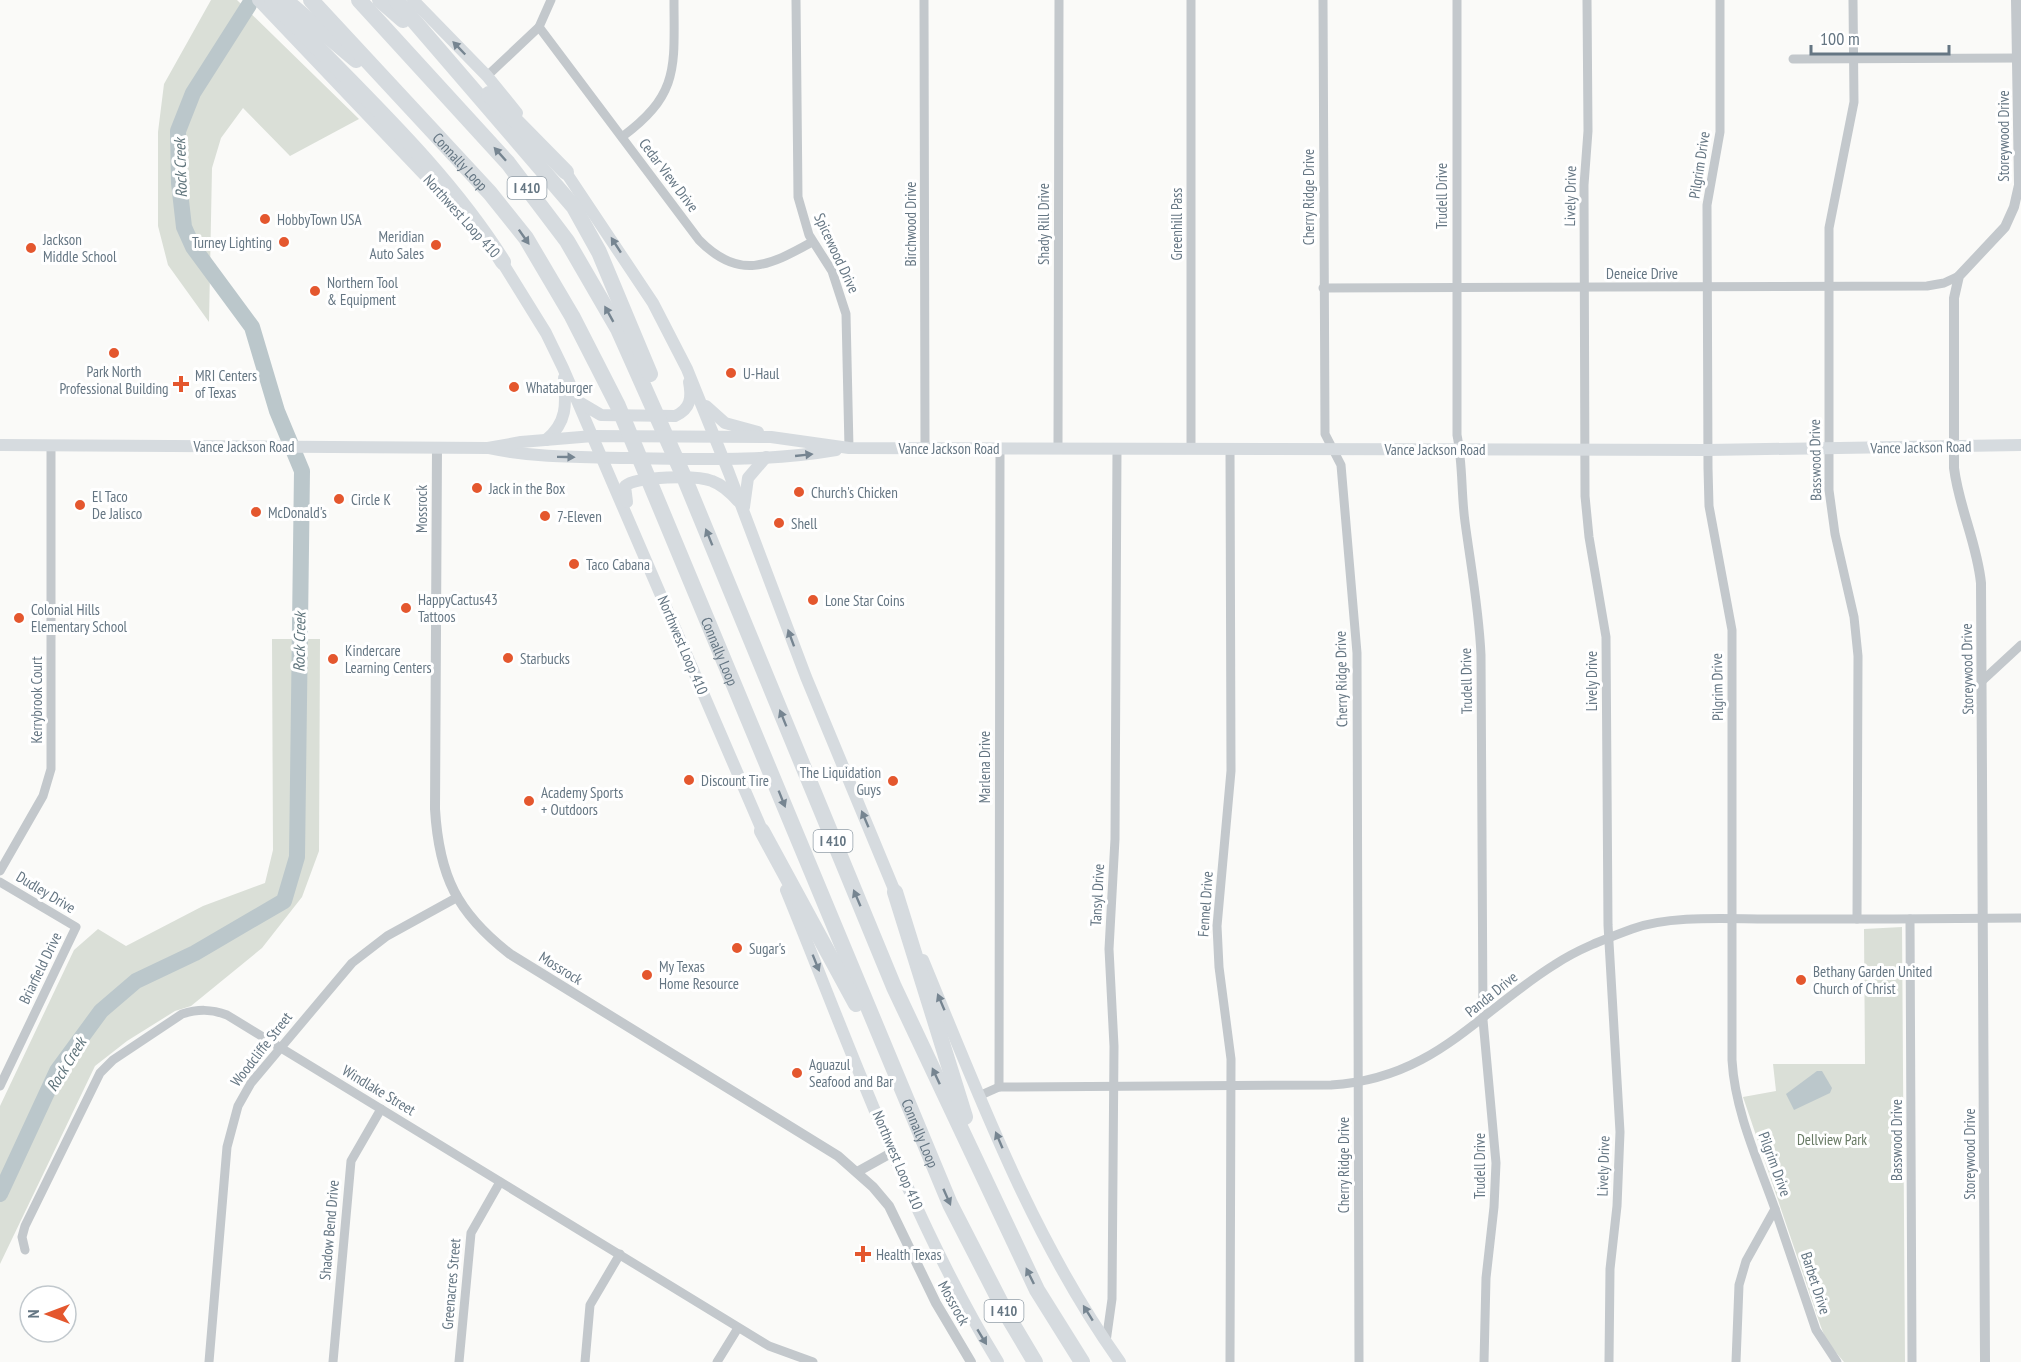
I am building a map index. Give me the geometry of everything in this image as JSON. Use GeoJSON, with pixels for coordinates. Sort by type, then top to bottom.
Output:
{"type":"FeatureCollection","features":[{"type":"Feature","properties":{"kind":"highway"},"geometry":{"type":"LineString","coordinates":[[272,0],[445,180],[479,224],[503,262]]}},
{"type":"Feature","properties":{"kind":"highway"},"geometry":{"type":"LineString","coordinates":[[285,0],[403,98]]}},
{"type":"Feature","properties":{"kind":"highway","name":"Connally Loop"},"geometry":{"type":"LineString","coordinates":[[311,0],[490,193],[526,238],[577,325],[618,406],[891,1065],[972,1249],[1035,1362]]}},
{"type":"Feature","properties":{"kind":"highway","name":"I 410"},"geometry":{"type":"LineString","coordinates":[[359,0],[507,163],[567,241],[618,329],[656,405],[894,987],[1037,1290],[1082,1362]]}},
{"type":"Feature","properties":{"kind":"highway"},"geometry":{"type":"LineString","coordinates":[[380,0],[507,110],[566,172]]}},
{"type":"Feature","properties":{"kind":"highway"},"geometry":{"type":"LineString","coordinates":[[404,2],[574,207],[594,243],[649,371],[656,405]]}},
{"type":"Feature","properties":{"kind":"highway"},"geometry":{"type":"LineString","coordinates":[[762,831],[891,1065]]}},
{"type":"Feature","properties":{"kind":"highway"},"geometry":{"type":"LineString","coordinates":[[895,892],[987,1187]]}},
{"type":"Feature","properties":{"kind":"main road","name":"Northwest Loop 410"},"geometry":{"type":"LineString","coordinates":[[258,0],[438,188],[503,262],[546,333],[578,402],[762,831],[893,1152],[950,1279],[998,1362]]}},
{"type":"Feature","properties":{"kind":"main road"},"geometry":{"type":"LineString","coordinates":[[404,2],[487,76],[566,172],[653,303],[701,400],[806,677],[1034,1217],[1106,1342],[1120,1362]]}},
{"type":"Feature","properties":{"kind":"main road"},"geometry":{"type":"LineString","coordinates":[[546,440],[557,430],[565,415],[563,368]]}},
{"type":"Feature","properties":{"kind":"main road"},"geometry":{"type":"LineString","coordinates":[[578,402],[601,415],[675,416],[682,413],[690,400],[687,369]]}},
{"type":"Feature","properties":{"kind":"main road"},"geometry":{"type":"LineString","coordinates":[[701,400],[724,423],[771,437]]}},
{"type":"Feature","properties":{"kind":"main road","name":"Vance Jackson Road"},"geometry":{"type":"LineString","coordinates":[[0,445],[488,448],[592,436],[771,437],[849,448]]}},
{"type":"Feature","properties":{"kind":"main road","name":"Vance Jackson Road"},"geometry":{"type":"LineString","coordinates":[[488,448],[529,456],[724,460],[804,455],[849,448],[925,447],[1708,450],[2021,445]]}},
{"type":"Feature","properties":{"kind":"main road"},"geometry":{"type":"LineString","coordinates":[[742,508],[748,478],[766,457]]}},
{"type":"Feature","properties":{"kind":"main road"},"geometry":{"type":"LineString","coordinates":[[638,541],[624,492],[625,486],[636,480],[703,478],[729,491],[742,508]]}},
{"type":"Feature","properties":{"kind":"street"},"geometry":{"type":"LineString","coordinates":[[487,76],[539,27],[551,0]]}},
{"type":"Feature","properties":{"kind":"street"},"geometry":{"type":"LineString","coordinates":[[622,137],[651,113],[669,85],[673,71],[674,0]]}},
{"type":"Feature","properties":{"kind":"street","name":"Spicewood Drive"},"geometry":{"type":"LineString","coordinates":[[796,0],[796,175],[803,217],[812,242],[832,272],[846,314],[849,448]]}},
{"type":"Feature","properties":{"kind":"street","name":"Birchwood Drive"},"geometry":{"type":"LineString","coordinates":[[924,0],[925,447]]}},
{"type":"Feature","properties":{"kind":"street","name":"Shady Rill Drive"},"geometry":{"type":"LineString","coordinates":[[1058,448],[1059,0]]}},
{"type":"Feature","properties":{"kind":"street","name":"Greenhill Pass"},"geometry":{"type":"LineString","coordinates":[[1191,0],[1191,448]]}},
{"type":"Feature","properties":{"kind":"street","name":"Cherry Ridge Drive"},"geometry":{"type":"LineString","coordinates":[[1323,0],[1325,434],[1341,465],[1357,653],[1359,1362]]}},
{"type":"Feature","properties":{"kind":"street","name":"Trudell Drive"},"geometry":{"type":"LineString","coordinates":[[1457,0],[1455,288],[1457,427],[1464,514],[1479,615],[1482,655],[1483,1020],[1496,1163],[1485,1296],[1484,1362]]}},
{"type":"Feature","properties":{"kind":"street","name":"Lively Drive"},"geometry":{"type":"LineString","coordinates":[[1587,0],[1584,450],[1589,537],[1606,637],[1608,939],[1620,1132],[1610,1269],[1609,1362]]}},
{"type":"Feature","properties":{"kind":"street","name":"Pilgrim Drive"},"geometry":{"type":"LineString","coordinates":[[1720,0],[1720,132],[1707,196],[1708,450],[1709,506],[1732,630],[1734,920],[1732,1060],[1735,1090],[1775,1209],[1746,1262],[1739,1285],[1736,1362]]}},
{"type":"Feature","properties":{"kind":"street","name":"Basswood Drive"},"geometry":{"type":"LineString","coordinates":[[1853,0],[1853,109],[1829,228],[1829,449],[1831,503],[1854,617],[1858,656],[1857,919]]}},
{"type":"Feature","properties":{"kind":"street","name":"Storeywood Drive"},"geometry":{"type":"LineString","coordinates":[[1984,1362],[1982,681],[1979,562],[1957,488],[1954,446],[1953,310],[1959,276],[2005,227],[2014,207],[2019,185],[2020,58],[2016,0]]}},
{"type":"Feature","properties":{"kind":"street","name":"Cedar View Drive"},"geometry":{"type":"LineString","coordinates":[[539,27],[699,240],[723,260],[742,266],[761,266],[781,260],[812,242]]}},
{"type":"Feature","properties":{"kind":"street"},"geometry":{"type":"LineString","coordinates":[[1793,59],[2020,58]]}},
{"type":"Feature","properties":{"kind":"street","name":"Deneice Drive"},"geometry":{"type":"LineString","coordinates":[[1323,288],[1927,286],[1944,283],[1959,276]]}},
{"type":"Feature","properties":{"kind":"street","name":"Kerrybrook Court"},"geometry":{"type":"LineString","coordinates":[[0,871],[44,796],[51,769],[51,445]]}},
{"type":"Feature","properties":{"kind":"street","name":"Mossrock"},"geometry":{"type":"LineString","coordinates":[[437,448],[435,809],[440,852],[456,898],[476,926],[510,954],[838,1156],[857,1172],[889,1206],[936,1304],[971,1362]]}},
{"type":"Feature","properties":{"kind":"street","name":"Marlena Drive"},"geometry":{"type":"LineString","coordinates":[[999,1087],[1000,448]]}},
{"type":"Feature","properties":{"kind":"street","name":"Tansyl Drive"},"geometry":{"type":"LineString","coordinates":[[1106,1342],[1112,1299],[1114,1087],[1109,949],[1115,839],[1117,448]]}},
{"type":"Feature","properties":{"kind":"street","name":"Fennel Drive"},"geometry":{"type":"LineString","coordinates":[[1230,448],[1231,771],[1217,926],[1219,967],[1229,1032],[1232,1086],[1230,1362]]}},
{"type":"Feature","properties":{"kind":"street"},"geometry":{"type":"LineString","coordinates":[[1982,681],[2021,645]]}},
{"type":"Feature","properties":{"kind":"street","name":"Dudley Drive"},"geometry":{"type":"LineString","coordinates":[[0,882],[76,927]]}},
{"type":"Feature","properties":{"kind":"street","name":"Woodcliffe Street"},"geometry":{"type":"LineString","coordinates":[[208,1362],[229,1133],[243,1095],[280,1047],[352,963],[387,936],[456,898]]}},
{"type":"Feature","properties":{"kind":"street","name":"Panda Drive"},"geometry":{"type":"LineString","coordinates":[[981,1095],[999,1087],[1331,1085],[1358,1082],[1419,1061],[1450,1045],[1554,965],[1576,952],[1646,926],[1734,920],[2021,918]]}},
{"type":"Feature","properties":{"kind":"street","name":"Basswood Drive"},"geometry":{"type":"LineString","coordinates":[[1910,919],[1912,1362]]}},
{"type":"Feature","properties":{"kind":"street","name":"Briarfield Drive"},"geometry":{"type":"LineString","coordinates":[[0,1086],[76,927]]}},
{"type":"Feature","properties":{"kind":"street","name":"Windlake Street"},"geometry":{"type":"LineString","coordinates":[[25,1250],[22,1237],[25,1226],[100,1073],[113,1060],[182,1014],[205,1009],[227,1014],[769,1346],[813,1362]]}},
{"type":"Feature","properties":{"kind":"street","name":"Shadow Bend Drive"},"geometry":{"type":"LineString","coordinates":[[333,1362],[351,1161],[381,1109]]}},
{"type":"Feature","properties":{"kind":"street"},"geometry":{"type":"LineString","coordinates":[[857,1172],[893,1152]]}},
{"type":"Feature","properties":{"kind":"street","name":"Greenacres Street"},"geometry":{"type":"LineString","coordinates":[[459,1362],[471,1233],[500,1182]]}},
{"type":"Feature","properties":{"kind":"street","name":"Barbet Drive"},"geometry":{"type":"LineString","coordinates":[[1775,1209],[1816,1330],[1838,1362]]}},
{"type":"Feature","properties":{"kind":"street"},"geometry":{"type":"LineString","coordinates":[[585,1362],[590,1305],[620,1254]]}},
{"type":"Feature","properties":{"kind":"street"},"geometry":{"type":"LineString","coordinates":[[717,1362],[738,1328]]}},
{"type":"Feature","properties":{"kind":"green space"},"geometry":{"type":"Polygon","coordinates":[[[211,0],[237,0],[359,119],[290,156],[243,108],[221,138],[212,168],[209,322],[168,265],[158,226],[158,132],[164,84],[211,0]]]}},
{"type":"Feature","properties":{"kind":"green space"},"geometry":{"type":"Polygon","coordinates":[[[272,639],[320,639],[319,851],[302,897],[262,948],[191,1006],[175,1011],[127,1041],[95,1066],[0,1264],[0,1106],[74,950],[98,929],[126,946],[203,906],[265,883],[273,850],[272,639]]]}},
{"type":"Feature","properties":{"kind":"green space","name":"Dellview Park"},"geometry":{"type":"Polygon","coordinates":[[[1902,927],[1905,1362],[1844,1362],[1827,1342],[1821,1327],[1743,1097],[1776,1091],[1773,1064],[1865,1064],[1864,929],[1902,927]]]}},
{"type":"Feature","properties":{"kind":"shaded area"},"geometry":{"type":"Polygon","coordinates":[[[1817,1071],[1822,1071],[1832,1088],[1830,1093],[1794,1110],[1786,1094],[1817,1071]]]}},
{"type":"Feature","properties":{"kind":"waterway","name":"Rock Creek"},"geometry":{"type":"LineString","coordinates":[[0,1194],[57,1071],[101,1011],[136,981],[195,953],[284,901],[297,857],[302,471],[277,411],[252,327],[193,247],[184,227],[179,183],[178,131],[193,93],[249,5]]}},
{"type":"Feature","properties":{"kind":"place","name":"HobbyTown USA"},"geometry":{"type":"Point","coordinates":[265,219]}},
{"type":"Feature","properties":{"kind":"place","name":"Turney Lighting"},"geometry":{"type":"Point","coordinates":[284,242]}},
{"type":"Feature","properties":{"kind":"place","name":"Meridian Auto Sales"},"geometry":{"type":"Point","coordinates":[436,245]}},
{"type":"Feature","properties":{"kind":"place","name":"Jackson Middle School"},"geometry":{"type":"Point","coordinates":[31,248]}},
{"type":"Feature","properties":{"kind":"place","name":"Northern Tool & Equipment"},"geometry":{"type":"Point","coordinates":[315,291]}},
{"type":"Feature","properties":{"kind":"place","name":"Park North Professional Building"},"geometry":{"type":"Point","coordinates":[114,353]}},
{"type":"Feature","properties":{"kind":"place","name":"U-Haul"},"geometry":{"type":"Point","coordinates":[731,373]}},
{"type":"Feature","properties":{"kind":"place","name":"MRI Centers of Texas"},"geometry":{"type":"Point","coordinates":[181,384]}},
{"type":"Feature","properties":{"kind":"place","name":"Whataburger"},"geometry":{"type":"Point","coordinates":[514,387]}},
{"type":"Feature","properties":{"kind":"place","name":"Jack in the Box"},"geometry":{"type":"Point","coordinates":[477,488]}},
{"type":"Feature","properties":{"kind":"place","name":"Church's Chicken"},"geometry":{"type":"Point","coordinates":[799,492]}},
{"type":"Feature","properties":{"kind":"place","name":"Circle K"},"geometry":{"type":"Point","coordinates":[339,499]}},
{"type":"Feature","properties":{"kind":"place","name":"El Taco De Jalisco"},"geometry":{"type":"Point","coordinates":[80,505]}},
{"type":"Feature","properties":{"kind":"place","name":"McDonald's"},"geometry":{"type":"Point","coordinates":[256,512]}},
{"type":"Feature","properties":{"kind":"place","name":"7-Eleven"},"geometry":{"type":"Point","coordinates":[545,516]}},
{"type":"Feature","properties":{"kind":"place","name":"Shell"},"geometry":{"type":"Point","coordinates":[779,523]}},
{"type":"Feature","properties":{"kind":"place","name":"Taco Cabana"},"geometry":{"type":"Point","coordinates":[574,564]}},
{"type":"Feature","properties":{"kind":"place","name":"Lone Star Coins"},"geometry":{"type":"Point","coordinates":[813,600]}},
{"type":"Feature","properties":{"kind":"place","name":"HappyCactus43 Tattoos"},"geometry":{"type":"Point","coordinates":[406,608]}},
{"type":"Feature","properties":{"kind":"place","name":"Colonial Hills Elementary School"},"geometry":{"type":"Point","coordinates":[19,618]}},
{"type":"Feature","properties":{"kind":"place","name":"Starbucks"},"geometry":{"type":"Point","coordinates":[508,658]}},
{"type":"Feature","properties":{"kind":"place","name":"Kindercare Learning Centers"},"geometry":{"type":"Point","coordinates":[333,659]}},
{"type":"Feature","properties":{"kind":"place","name":"Discount Tire"},"geometry":{"type":"Point","coordinates":[689,780]}},
{"type":"Feature","properties":{"kind":"place","name":"The Liquidation Guys"},"geometry":{"type":"Point","coordinates":[893,781]}},
{"type":"Feature","properties":{"kind":"place","name":"Academy Sports + Outdoors"},"geometry":{"type":"Point","coordinates":[529,801]}},
{"type":"Feature","properties":{"kind":"place","name":"Sugar's"},"geometry":{"type":"Point","coordinates":[737,948]}},
{"type":"Feature","properties":{"kind":"place","name":"My Texas Home Resource"},"geometry":{"type":"Point","coordinates":[647,975]}},
{"type":"Feature","properties":{"kind":"place","name":"Bethany Garden United Church of Christ"},"geometry":{"type":"Point","coordinates":[1801,980]}},
{"type":"Feature","properties":{"kind":"place","name":"Aguazul Seafood and Bar"},"geometry":{"type":"Point","coordinates":[797,1073]}},
{"type":"Feature","properties":{"kind":"place","name":"Health Texas"},"geometry":{"type":"Point","coordinates":[863,1254]}}]}
